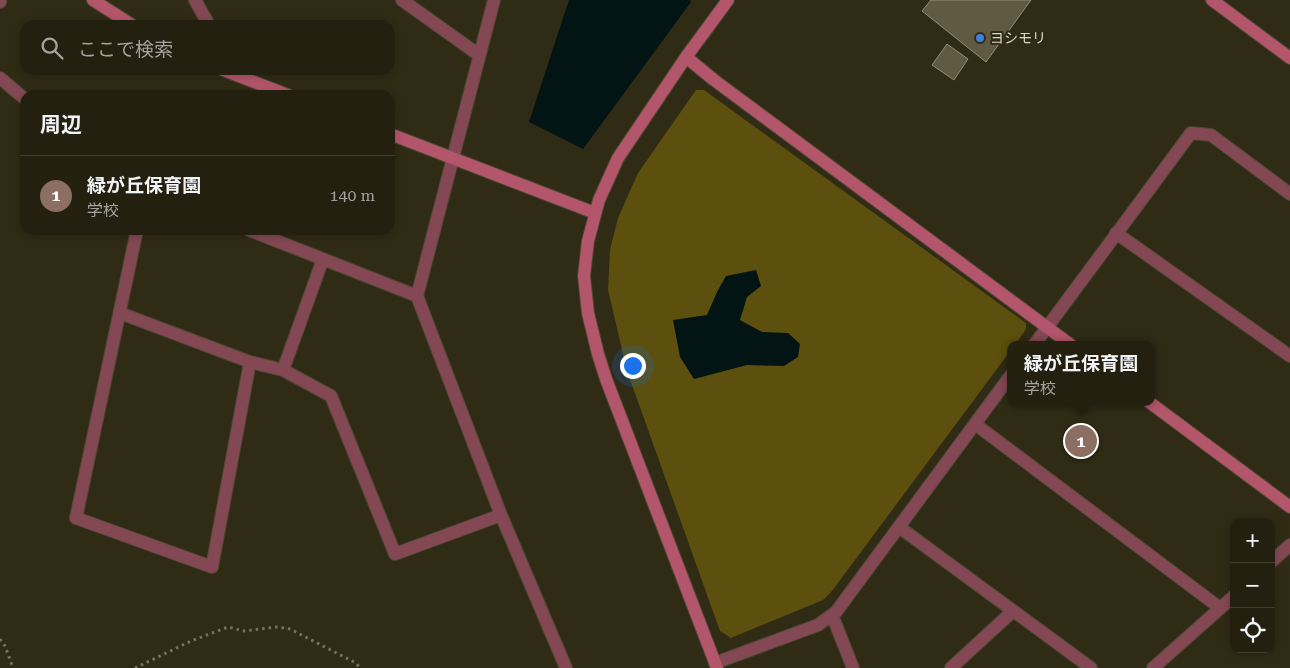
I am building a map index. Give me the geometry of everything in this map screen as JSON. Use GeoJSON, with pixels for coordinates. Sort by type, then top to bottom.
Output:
{"type":"FeatureCollection","features":[{"type":"Feature","properties":{"kind":"street"},"geometry":{"type":"LineString","coordinates":[[93,0],[124,20]]}},
{"type":"Feature","properties":{"kind":"street"},"geometry":{"type":"LineString","coordinates":[[195,0],[206,20]]}},
{"type":"Feature","properties":{"kind":"street"},"geometry":{"type":"LineString","coordinates":[[402,0],[479,55]]}},
{"type":"Feature","properties":{"kind":"street"},"geometry":{"type":"LineString","coordinates":[[494,0],[417,296],[501,515],[566,668]]}},
{"type":"Feature","properties":{"kind":"street"},"geometry":{"type":"LineString","coordinates":[[728,0],[686,57],[618,158],[595,213],[588,241],[584,276],[588,313],[606,379],[716,666],[818,625],[836,612],[1007,380]]}},
{"type":"Feature","properties":{"kind":"street"},"geometry":{"type":"LineString","coordinates":[[1212,0],[1290,58]]}},
{"type":"Feature","properties":{"kind":"street"},"geometry":{"type":"LineString","coordinates":[[686,57],[714,80],[1066,341]]}},
{"type":"Feature","properties":{"kind":"street"},"geometry":{"type":"LineString","coordinates":[[236,75],[275,90]]}},
{"type":"Feature","properties":{"kind":"street"},"geometry":{"type":"LineString","coordinates":[[0,78],[20,94]]}},
{"type":"Feature","properties":{"kind":"street"},"geometry":{"type":"LineString","coordinates":[[1037,341],[1191,133],[1210,135],[1290,194]]}},
{"type":"Feature","properties":{"kind":"street"},"geometry":{"type":"LineString","coordinates":[[395,136],[595,213]]}},
{"type":"Feature","properties":{"kind":"street"},"geometry":{"type":"LineString","coordinates":[[1116,233],[1290,356]]}},
{"type":"Feature","properties":{"kind":"street"},"geometry":{"type":"LineString","coordinates":[[136,235],[76,518],[212,567],[250,362]]}},
{"type":"Feature","properties":{"kind":"street"},"geometry":{"type":"LineString","coordinates":[[262,235],[417,296]]}},
{"type":"Feature","properties":{"kind":"street"},"geometry":{"type":"LineString","coordinates":[[283,370],[323,259]]}},
{"type":"Feature","properties":{"kind":"street"},"geometry":{"type":"LineString","coordinates":[[120,313],[250,362],[283,370],[331,396],[395,554],[501,515]]}},
{"type":"Feature","properties":{"kind":"street"},"geometry":{"type":"LineString","coordinates":[[1153,406],[1290,507]]}},
{"type":"Feature","properties":{"kind":"street"},"geometry":{"type":"LineString","coordinates":[[975,424],[1220,608]]}},
{"type":"Feature","properties":{"kind":"street"},"geometry":{"type":"LineString","coordinates":[[899,527],[1092,668]]}},
{"type":"Feature","properties":{"kind":"street"},"geometry":{"type":"LineString","coordinates":[[1275,558],[1290,545]]}},
{"type":"Feature","properties":{"kind":"street"},"geometry":{"type":"LineString","coordinates":[[1153,668],[1230,599]]}},
{"type":"Feature","properties":{"kind":"street"},"geometry":{"type":"LineString","coordinates":[[951,668],[1013,611]]}},
{"type":"Feature","properties":{"kind":"street"},"geometry":{"type":"LineString","coordinates":[[832,615],[853,668]]}},
{"type":"Feature","properties":{"kind":"path"},"geometry":{"type":"LineString","coordinates":[[135,668],[192,641],[228,627],[244,631],[276,627],[290,629],[356,663],[360,668]]}},
{"type":"Feature","properties":{"kind":"path"},"geometry":{"type":"LineString","coordinates":[[0,639],[5,646],[13,668]]}},
{"type":"Feature","properties":{"kind":"shaded area"},"geometry":{"type":"Polygon","coordinates":[[[569,0],[690,0],[691,2],[583,149],[529,122],[569,0]]]}},
{"type":"Feature","properties":{"kind":"shaded area"},"geometry":{"type":"Polygon","coordinates":[[[696,90],[704,90],[1026,323],[1026,329],[1018,341],[1007,341],[1007,355],[832,591],[823,600],[731,638],[720,631],[627,371],[608,290],[610,250],[618,218],[638,173],[696,90]]]}},
{"type":"Feature","properties":{"kind":"shaded area"},"geometry":{"type":"Polygon","coordinates":[[[756,270],[761,286],[747,297],[740,320],[762,332],[788,333],[800,344],[798,357],[784,366],[747,365],[694,379],[680,357],[673,320],[707,315],[726,276],[756,270]]]}},
{"type":"Feature","properties":{"kind":"building","name":"ヨシモリ"},"geometry":{"type":"Polygon","coordinates":[[[931,0],[1031,0],[986,62],[922,11],[931,0]]]}},
{"type":"Feature","properties":{"kind":"building"},"geometry":{"type":"Polygon","coordinates":[[[947,44],[968,59],[954,80],[932,65],[947,44]]]}},
{"type":"Feature","properties":{"kind":"place","name":"ヨシモリ"},"geometry":{"type":"Point","coordinates":[980,38]}},
{"type":"Feature","properties":{"kind":"place","name":"緑が丘保育園"},"geometry":{"type":"Point","coordinates":[1081,441]}}]}
